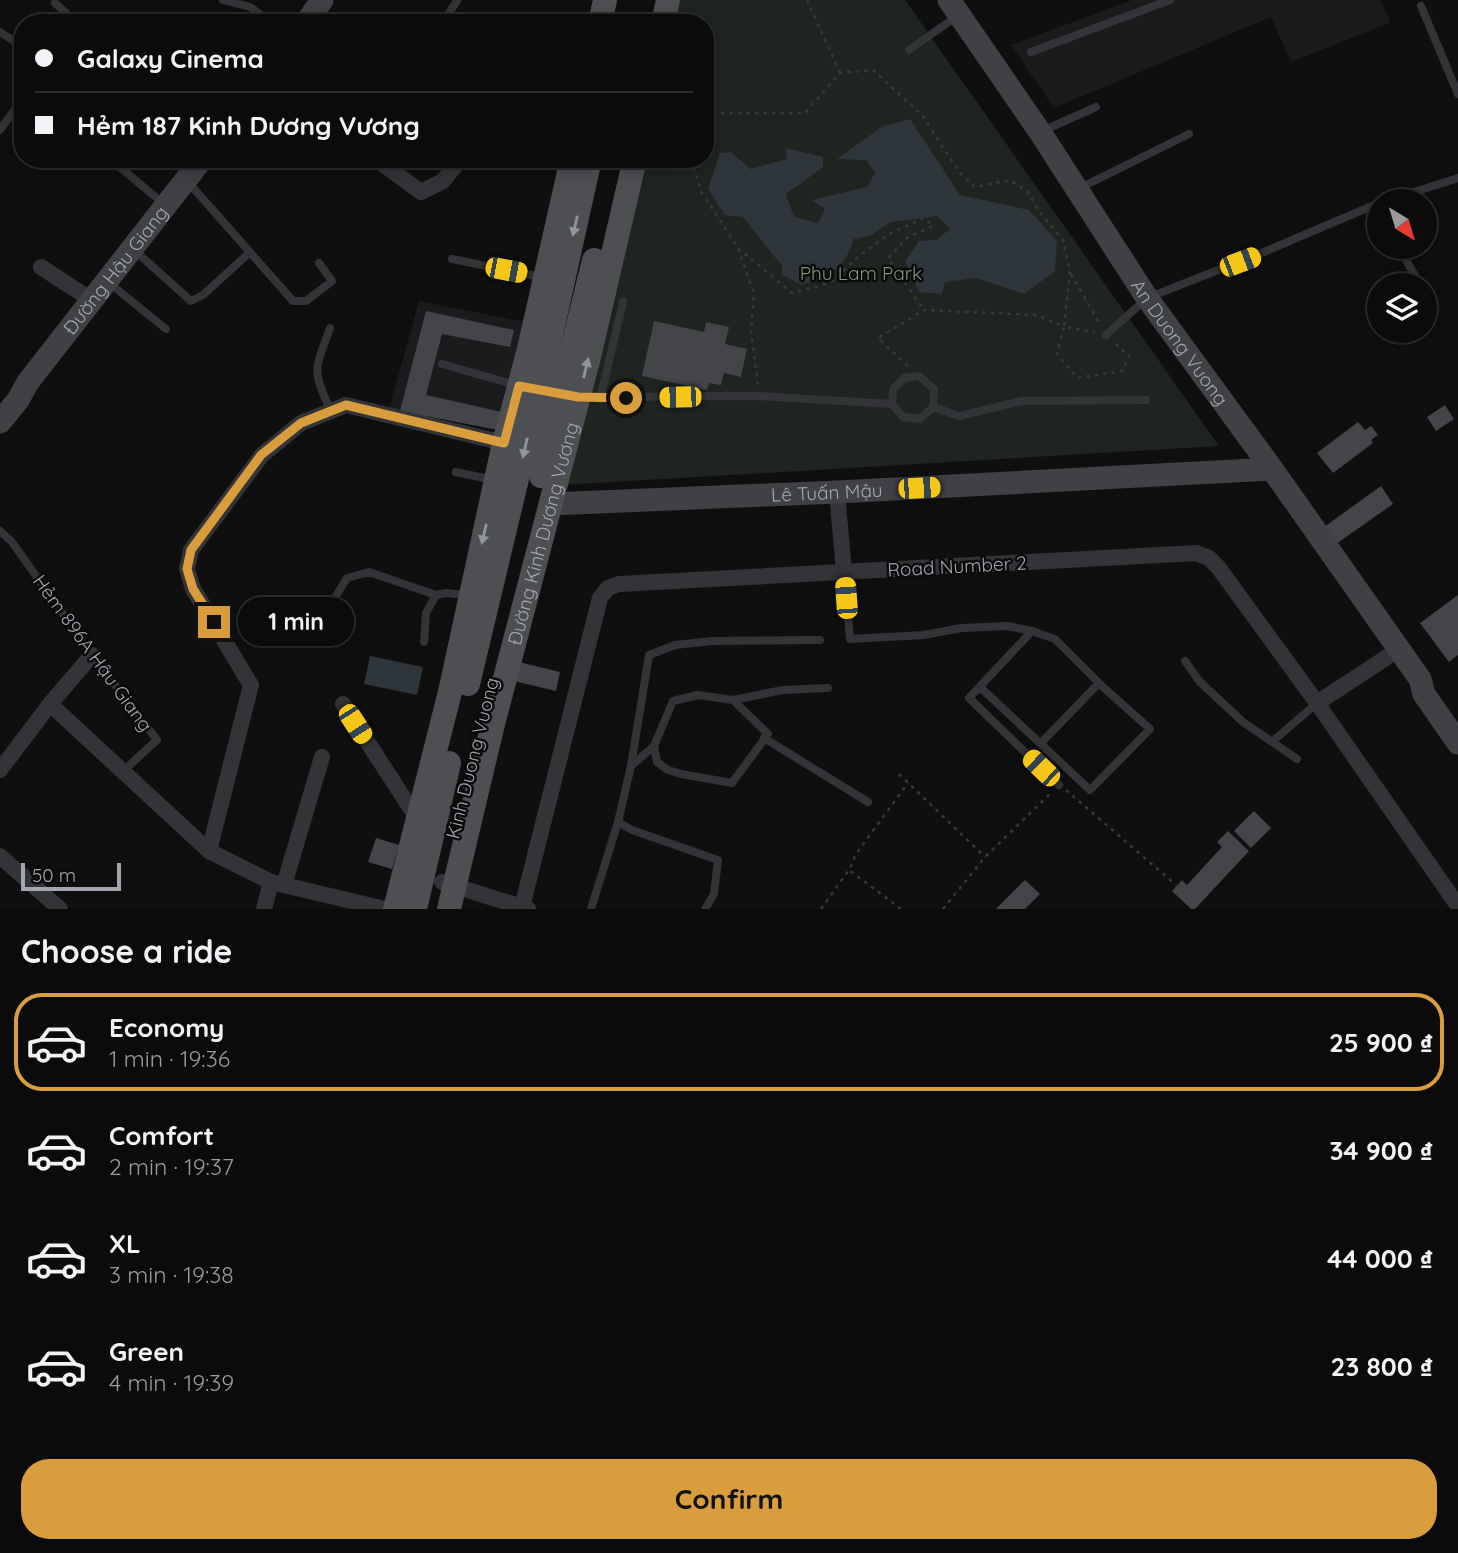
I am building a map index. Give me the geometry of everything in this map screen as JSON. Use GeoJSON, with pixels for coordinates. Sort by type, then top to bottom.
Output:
{"type":"FeatureCollection","features":[{"type":"Feature","properties":{"kind":"main road","name":"An Duong Vuong"},"geometry":{"type":"LineString","coordinates":[[954,7],[1040,132],[1147,298],[1420,679],[1424,694],[1458,743]]}},
{"type":"Feature","properties":{"kind":"main road","name":"Đường Hậu Giang"},"geometry":{"type":"LineString","coordinates":[[0,422],[18,400],[28,382],[195,168]]}},
{"type":"Feature","properties":{"kind":"main road","name":"Đường Kinh Dương Vương"},"geometry":{"type":"LineString","coordinates":[[559,393],[544,277],[570,168]]}},
{"type":"Feature","properties":{"kind":"main road","name":"Đường Kinh Dương Vương"},"geometry":{"type":"LineString","coordinates":[[415,909],[422,873],[426,823],[450,692],[504,443],[559,393],[589,168]]}},
{"type":"Feature","properties":{"kind":"main road","name":"Kinh Duong Vuong"},"geometry":{"type":"LineString","coordinates":[[436,909],[422,873],[542,504],[559,393],[617,168]]}},
{"type":"Feature","properties":{"kind":"main road","name":"Đường Kinh Dương Vương"},"geometry":{"type":"LineString","coordinates":[[426,823],[559,393],[632,168]]}},
{"type":"Feature","properties":{"kind":"main road","name":"Đường Hậu Giang"},"geometry":{"type":"LineString","coordinates":[[0,409],[12,394],[28,382]]}},
{"type":"Feature","properties":{"kind":"main road","name":"Lê Tuấn Mậu"},"geometry":{"type":"LineString","coordinates":[[542,504],[837,492],[1272,469]]}},
{"type":"Feature","properties":{"kind":"main road","name":"An Duong Vuong"},"geometry":{"type":"LineString","coordinates":[[1420,679],[1435,687],[1458,720]]}},
{"type":"Feature","properties":{"kind":"main road","name":"Đường Kinh Dương Vương"},"geometry":{"type":"LineString","coordinates":[[394,909],[422,873]]}},
{"type":"Feature","properties":{"kind":"street"},"geometry":{"type":"LineString","coordinates":[[388,168],[421,192],[443,181],[451,168]]}},
{"type":"Feature","properties":{"kind":"street"},"geometry":{"type":"LineString","coordinates":[[41,267],[93,301]]}},
{"type":"Feature","properties":{"kind":"street"},"geometry":{"type":"LineString","coordinates":[[209,851],[251,685],[193,589],[187,569],[191,550],[261,455],[301,423],[346,405],[504,443]]}},
{"type":"Feature","properties":{"kind":"street"},"geometry":{"type":"LineString","coordinates":[[837,492],[844,572]]}},
{"type":"Feature","properties":{"kind":"street","name":"Road Number 2"},"geometry":{"type":"LineString","coordinates":[[422,873],[525,908],[600,598],[608,588],[620,584],[1196,553],[1209,558],[1218,567],[1317,703],[1458,906]]}},
{"type":"Feature","properties":{"kind":"street"},"geometry":{"type":"LineString","coordinates":[[1317,703],[1398,650]]}},
{"type":"Feature","properties":{"kind":"street"},"geometry":{"type":"LineString","coordinates":[[0,770],[50,704],[92,655]]}},
{"type":"Feature","properties":{"kind":"street"},"geometry":{"type":"LineString","coordinates":[[50,704],[209,851],[277,883],[385,909]]}},
{"type":"Feature","properties":{"kind":"street"},"geometry":{"type":"LineString","coordinates":[[343,704],[426,823]]}},
{"type":"Feature","properties":{"kind":"street"},"geometry":{"type":"LineString","coordinates":[[264,909],[277,883],[322,757]]}},
{"type":"Feature","properties":{"kind":"street"},"geometry":{"type":"LineString","coordinates":[[0,856],[60,909]]}},
{"type":"Feature","properties":{"kind":"lane"},"geometry":{"type":"LineString","coordinates":[[223,0],[250,7],[260,14]]}},
{"type":"Feature","properties":{"kind":"lane"},"geometry":{"type":"LineString","coordinates":[[1031,52],[1170,0]]}},
{"type":"Feature","properties":{"kind":"lane"},"geometry":{"type":"LineString","coordinates":[[55,3],[67,14]]}},
{"type":"Feature","properties":{"kind":"lane"},"geometry":{"type":"LineString","coordinates":[[1421,6],[1458,94]]}},
{"type":"Feature","properties":{"kind":"lane"},"geometry":{"type":"LineString","coordinates":[[909,50],[954,7]]}},
{"type":"Feature","properties":{"kind":"lane"},"geometry":{"type":"LineString","coordinates":[[1040,132],[1096,107]]}},
{"type":"Feature","properties":{"kind":"lane"},"geometry":{"type":"LineString","coordinates":[[0,130],[14,111]]}},
{"type":"Feature","properties":{"kind":"lane"},"geometry":{"type":"LineString","coordinates":[[1077,189],[1189,134]]}},
{"type":"Feature","properties":{"kind":"lane"},"geometry":{"type":"LineString","coordinates":[[121,168],[166,205]]}},
{"type":"Feature","properties":{"kind":"lane"},"geometry":{"type":"LineString","coordinates":[[1424,189],[1458,178]]}},
{"type":"Feature","properties":{"kind":"lane"},"geometry":{"type":"LineString","coordinates":[[186,180],[293,301],[311,298],[332,281],[319,263]]}},
{"type":"Feature","properties":{"kind":"lane"},"geometry":{"type":"LineString","coordinates":[[1106,335],[1147,298],[1367,210]]}},
{"type":"Feature","properties":{"kind":"lane"},"geometry":{"type":"LineString","coordinates":[[133,249],[191,301],[203,295],[249,253]]}},
{"type":"Feature","properties":{"kind":"lane"},"geometry":{"type":"LineString","coordinates":[[452,259],[544,277]]}},
{"type":"Feature","properties":{"kind":"lane"},"geometry":{"type":"LineString","coordinates":[[108,282],[166,329]]}},
{"type":"Feature","properties":{"kind":"lane"},"geometry":{"type":"LineString","coordinates":[[559,393],[623,302]]}},
{"type":"Feature","properties":{"kind":"lane"},"geometry":{"type":"LineString","coordinates":[[330,328],[315,369],[331,411]]}},
{"type":"Feature","properties":{"kind":"lane"},"geometry":{"type":"LineString","coordinates":[[442,364],[559,393],[759,396],[892,404]]}},
{"type":"Feature","properties":{"kind":"lane"},"geometry":{"type":"LineString","coordinates":[[919,376],[934,389],[933,407],[920,419],[903,417],[892,404],[893,389],[904,378],[919,376]]}},
{"type":"Feature","properties":{"kind":"lane"},"geometry":{"type":"LineString","coordinates":[[933,407],[959,416],[1022,401],[1146,400]]}},
{"type":"Feature","properties":{"kind":"lane"},"geometry":{"type":"LineString","coordinates":[[456,472],[496,481]]}},
{"type":"Feature","properties":{"kind":"lane","name":"Hẻm 896A Hậu Giang"},"geometry":{"type":"LineString","coordinates":[[0,531],[12,542],[92,655],[158,740],[122,771]]}},
{"type":"Feature","properties":{"kind":"lane"},"geometry":{"type":"LineString","coordinates":[[333,601],[347,578],[369,572],[436,595],[446,593],[470,596]]}},
{"type":"Feature","properties":{"kind":"lane"},"geometry":{"type":"LineString","coordinates":[[844,572],[850,639],[924,635],[961,628],[1007,626],[1032,631],[1055,639],[1150,729],[1090,790],[980,687]]}},
{"type":"Feature","properties":{"kind":"lane"},"geometry":{"type":"LineString","coordinates":[[424,642],[426,612],[436,595]]}},
{"type":"Feature","properties":{"kind":"lane"},"geometry":{"type":"LineString","coordinates":[[1032,631],[969,698],[1059,785]]}},
{"type":"Feature","properties":{"kind":"lane"},"geometry":{"type":"LineString","coordinates":[[591,909],[618,822],[631,766],[649,655],[676,645],[712,641],[821,640]]}},
{"type":"Feature","properties":{"kind":"lane"},"geometry":{"type":"LineString","coordinates":[[1185,661],[1212,693],[1257,733],[1297,759]]}},
{"type":"Feature","properties":{"kind":"lane"},"geometry":{"type":"LineString","coordinates":[[1041,743],[1099,683]]}},
{"type":"Feature","properties":{"kind":"lane"},"geometry":{"type":"LineString","coordinates":[[631,766],[654,746],[673,701],[698,695],[733,700],[783,690],[828,688]]}},
{"type":"Feature","properties":{"kind":"lane"},"geometry":{"type":"LineString","coordinates":[[654,746],[657,762],[668,770],[732,783],[768,734],[733,700]]}},
{"type":"Feature","properties":{"kind":"lane"},"geometry":{"type":"LineString","coordinates":[[1273,741],[1317,703]]}},
{"type":"Feature","properties":{"kind":"lane"},"geometry":{"type":"LineString","coordinates":[[764,738],[868,802]]}},
{"type":"Feature","properties":{"kind":"lane"},"geometry":{"type":"LineString","coordinates":[[618,822],[632,830],[718,860],[714,894],[705,909]]}},
{"type":"Feature","properties":{"kind":"path"},"geometry":{"type":"LineString","coordinates":[[807,0],[840,73]]}},
{"type":"Feature","properties":{"kind":"path"},"geometry":{"type":"LineString","coordinates":[[714,114],[805,113],[840,73],[873,70],[922,115],[960,173],[975,187],[1010,180],[1027,191],[1038,210],[1063,240],[1070,272],[1106,335]]}},
{"type":"Feature","properties":{"kind":"path"},"geometry":{"type":"LineString","coordinates":[[694,168],[702,194],[738,248],[754,293],[751,331],[759,396]]}},
{"type":"Feature","properties":{"kind":"path"},"geometry":{"type":"LineString","coordinates":[[738,248],[792,293],[830,284],[859,256],[889,234],[924,218],[933,226],[907,238],[888,258],[925,310]]}},
{"type":"Feature","properties":{"kind":"path"},"geometry":{"type":"LineString","coordinates":[[1070,272],[1057,354],[1077,378],[1123,371]]}},
{"type":"Feature","properties":{"kind":"path"},"geometry":{"type":"LineString","coordinates":[[919,376],[878,338],[925,310],[1037,315],[1063,327]]}},
{"type":"Feature","properties":{"kind":"path"},"geometry":{"type":"LineString","coordinates":[[899,774],[985,857]]}},
{"type":"Feature","properties":{"kind":"path"},"geometry":{"type":"LineString","coordinates":[[821,909],[849,870],[856,854],[908,783]]}},
{"type":"Feature","properties":{"kind":"path"},"geometry":{"type":"LineString","coordinates":[[943,909],[985,857],[1059,785],[1176,885]]}},
{"type":"Feature","properties":{"kind":"path"},"geometry":{"type":"LineString","coordinates":[[849,870],[901,909]]}},
{"type":"Feature","properties":{"kind":"shaded area"},"geometry":{"type":"Polygon","coordinates":[[[1132,0],[1381,0],[1390,23],[1291,62],[1271,17],[1054,108],[1011,45],[1132,0]]]}},
{"type":"Feature","properties":{"kind":"shaded area"},"geometry":{"type":"Polygon","coordinates":[[[910,119],[960,195],[1029,210],[1057,241],[1055,271],[1024,294],[976,278],[945,282],[942,294],[919,292],[905,261],[919,241],[936,240],[950,229],[937,216],[890,222],[872,235],[854,239],[846,257],[835,270],[802,285],[782,275],[782,266],[743,217],[725,215],[708,189],[720,153],[731,152],[750,169],[787,159],[786,148],[823,157],[823,167],[786,194],[794,217],[818,223],[825,209],[812,200],[867,187],[875,173],[866,160],[837,159],[883,126],[910,119]]]}},
{"type":"Feature","properties":{"kind":"shaded area"},"geometry":{"type":"Polygon","coordinates":[[[419,301],[525,322],[502,431],[389,409],[419,301]]]}},
{"type":"Feature","properties":{"kind":"shaded area"},"geometry":{"type":"Polygon","coordinates":[[[370,656],[423,667],[417,695],[364,684],[370,656]]]}},
{"type":"Feature","properties":{"kind":"green space","name":"Phu Lam Park"},"geometry":{"type":"Polygon","coordinates":[[[673,0],[905,0],[1219,446],[562,485],[634,168],[714,168],[714,14],[670,14],[673,0]]]}},
{"type":"Feature","properties":{"kind":"building"},"geometry":{"type":"Polygon","coordinates":[[[426,311],[514,330],[510,347],[442,334],[426,395],[502,412],[498,430],[400,411],[426,311]]]}},
{"type":"Feature","properties":{"kind":"building"},"geometry":{"type":"Polygon","coordinates":[[[654,321],[704,332],[706,322],[729,327],[725,344],[747,349],[741,377],[724,373],[721,385],[709,383],[707,390],[642,376],[654,321]]]}},
{"type":"Feature","properties":{"kind":"building"},"geometry":{"type":"Polygon","coordinates":[[[1445,405],[1454,419],[1436,431],[1427,417],[1445,405]]]}},
{"type":"Feature","properties":{"kind":"building"},"geometry":{"type":"Polygon","coordinates":[[[1358,422],[1365,430],[1371,426],[1378,435],[1371,440],[1373,443],[1333,473],[1317,453],[1358,422]]]}},
{"type":"Feature","properties":{"kind":"building"},"geometry":{"type":"Polygon","coordinates":[[[1381,486],[1393,504],[1336,544],[1324,527],[1381,486]]]}},
{"type":"Feature","properties":{"kind":"building"},"geometry":{"type":"Polygon","coordinates":[[[1458,595],[1458,655],[1449,662],[1420,623],[1458,595]]]}},
{"type":"Feature","properties":{"kind":"building"},"geometry":{"type":"Polygon","coordinates":[[[519,662],[560,672],[556,691],[514,681],[519,662]]]}},
{"type":"Feature","properties":{"kind":"building"},"geometry":{"type":"Polygon","coordinates":[[[1254,811],[1271,828],[1251,848],[1234,831],[1254,811]]]}},
{"type":"Feature","properties":{"kind":"building"},"geometry":{"type":"Polygon","coordinates":[[[1228,831],[1249,851],[1195,909],[1191,909],[1172,891],[1182,880],[1187,885],[1222,847],[1217,842],[1228,831]]]}},
{"type":"Feature","properties":{"kind":"building"},"geometry":{"type":"Polygon","coordinates":[[[376,838],[399,845],[392,869],[368,862],[376,838]]]}},
{"type":"Feature","properties":{"kind":"building"},"geometry":{"type":"Polygon","coordinates":[[[1025,880],[1040,894],[1025,909],[996,909],[1025,880]]]}},
{"type":"Feature","properties":{"kind":"route"},"geometry":{"type":"LineString","coordinates":[[214,622],[193,589],[187,569],[191,550],[261,455],[301,423],[346,405],[504,443],[519,386],[578,397],[626,398]]}}]}
